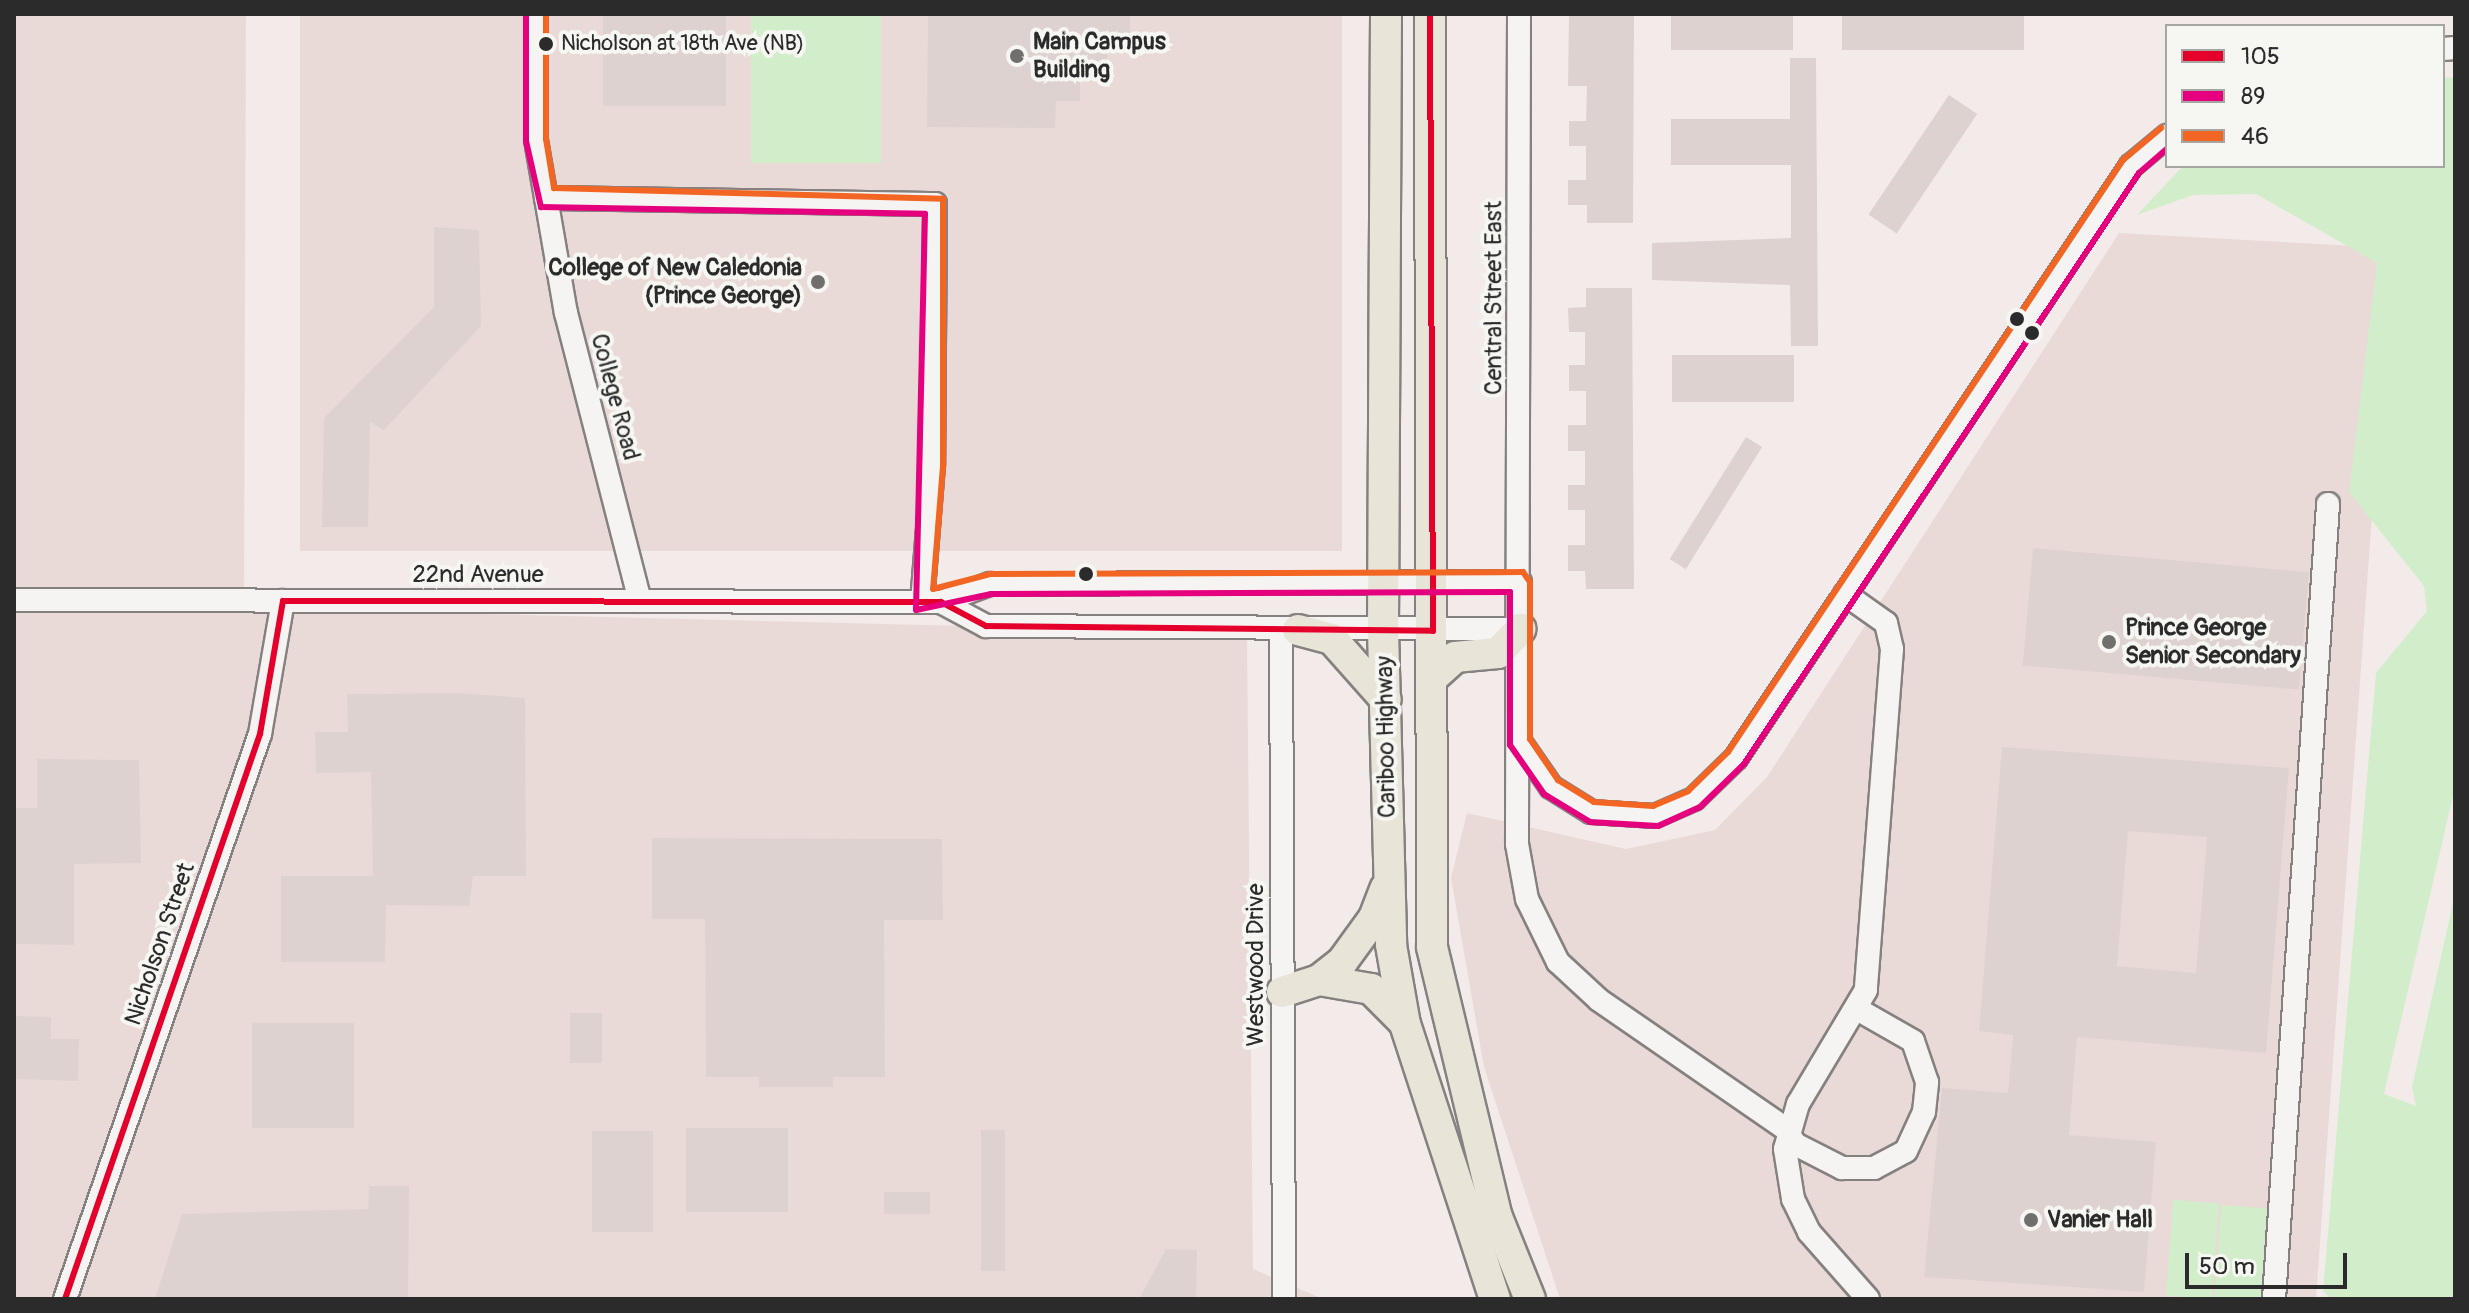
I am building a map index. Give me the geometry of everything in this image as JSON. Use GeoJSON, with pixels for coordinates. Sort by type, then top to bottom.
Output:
{"type":"FeatureCollection","features":[{"type":"Feature","properties":{"kind":"highway","name":"Cariboo Highway"},"geometry":{"type":"LineString","coordinates":[[1386,14],[1383,630],[1389,879],[1405,1024],[1495,1299]]}},
{"type":"Feature","properties":{"kind":"highway","name":"Cariboo Highway"},"geometry":{"type":"LineString","coordinates":[[1430,14],[1434,581],[1429,903],[1438,992],[1497,1217],[1530,1299]]}},
{"type":"Feature","properties":{"kind":"highway"},"geometry":{"type":"LineString","coordinates":[[1432,678],[1455,657],[1498,653],[1520,629]]}},
{"type":"Feature","properties":{"kind":"highway"},"geometry":{"type":"LineString","coordinates":[[1290,630],[1332,639],[1386,700]]}},
{"type":"Feature","properties":{"kind":"highway"},"geometry":{"type":"LineString","coordinates":[[1282,992],[1319,980],[1358,944],[1389,879]]}},
{"type":"Feature","properties":{"kind":"highway"},"geometry":{"type":"LineString","coordinates":[[1319,980],[1371,989],[1405,1024]]}},
{"type":"Feature","properties":{"kind":"street","name":"College Road"},"geometry":{"type":"LineString","coordinates":[[536,14],[536,140],[566,313],[640,601]]}},
{"type":"Feature","properties":{"kind":"street","name":"Central Street East"},"geometry":{"type":"LineString","coordinates":[[1519,14],[1520,742],[1517,844],[1527,899],[1558,962],[1599,1000],[1786,1129]]}},
{"type":"Feature","properties":{"kind":"street"},"geometry":{"type":"LineString","coordinates":[[1520,742],[1551,787],[1591,812],[1655,816],[1694,799],[1736,758],[2131,166],[2165,138]]}},
{"type":"Feature","properties":{"kind":"street"},"geometry":{"type":"LineString","coordinates":[[546,198],[935,204],[932,602]]}},
{"type":"Feature","properties":{"kind":"street"},"geometry":{"type":"LineString","coordinates":[[2274,1299],[2328,504]]}},
{"type":"Feature","properties":{"kind":"street","name":"22nd Avenue"},"geometry":{"type":"LineString","coordinates":[[14,600],[932,602],[990,584],[1520,582]]}},
{"type":"Feature","properties":{"kind":"street"},"geometry":{"type":"LineString","coordinates":[[1845,594],[1886,623],[1892,649],[1866,990],[1786,1129],[1793,1199],[1809,1232],[1868,1299]]}},
{"type":"Feature","properties":{"kind":"street","name":"Nicholson Street"},"geometry":{"type":"LineString","coordinates":[[65,1299],[260,734],[283,601]]}},
{"type":"Feature","properties":{"kind":"street","name":"22nd Avenue"},"geometry":{"type":"LineString","coordinates":[[932,602],[986,626],[1433,631],[1520,629]]}},
{"type":"Feature","properties":{"kind":"street","name":"Westwood Drive"},"geometry":{"type":"LineString","coordinates":[[1284,1299],[1282,992],[1290,630]]}},
{"type":"Feature","properties":{"kind":"street"},"geometry":{"type":"LineString","coordinates":[[1786,1129],[1795,1144],[1842,1168],[1874,1168],[1906,1151],[1916,1136],[1927,1082],[1921,1054],[1901,1031],[1857,1009]]}},
{"type":"Feature","properties":{"kind":"shaded area"},"geometry":{"type":"Polygon","coordinates":[[[14,14],[246,14],[244,608],[1247,633],[1253,1269],[1323,1299],[14,1299],[14,14]]]}},
{"type":"Feature","properties":{"kind":"shaded area","name":"College of New Caledonia (Prince George)"},"geometry":{"type":"Polygon","coordinates":[[[300,14],[1342,14],[1342,551],[300,551],[300,14]]]}},
{"type":"Feature","properties":{"kind":"shaded area","name":"Prince George Senior Secondary"},"geometry":{"type":"Polygon","coordinates":[[[2119,233],[2391,248],[2316,1299],[1560,1299],[1484,1067],[1451,878],[1467,813],[1626,849],[1715,830],[1767,777],[2119,233]]]}},
{"type":"Feature","properties":{"kind":"green space"},"geometry":{"type":"Polygon","coordinates":[[[751,14],[881,14],[881,163],[751,163],[751,14]]]}},
{"type":"Feature","properties":{"kind":"green space"},"geometry":{"type":"Polygon","coordinates":[[[2445,77],[2455,78],[2455,787],[2384,1094],[2416,1106],[2412,1087],[2455,894],[2455,1299],[2331,1299],[2323,1291],[2376,673],[2427,611],[2424,586],[2349,492],[2377,263],[2256,194],[2193,195],[2137,215],[2181,168],[2445,168],[2445,77]]]}},
{"type":"Feature","properties":{"kind":"green space"},"geometry":{"type":"Polygon","coordinates":[[[2173,1200],[2219,1203],[2212,1299],[2166,1296],[2173,1200]]]}},
{"type":"Feature","properties":{"kind":"green space"},"geometry":{"type":"Polygon","coordinates":[[[2221,1205],[2267,1208],[2261,1299],[2214,1299],[2221,1205]]]}},
{"type":"Feature","properties":{"kind":"building"},"geometry":{"type":"Polygon","coordinates":[[[603,14],[726,14],[726,106],[603,106],[603,14]]]}},
{"type":"Feature","properties":{"kind":"building","name":"Main Campus Building"},"geometry":{"type":"Polygon","coordinates":[[[928,14],[1130,14],[1130,39],[1107,39],[1107,74],[1080,74],[1080,101],[1056,101],[1055,128],[927,127],[928,14]]]}},
{"type":"Feature","properties":{"kind":"building"},"geometry":{"type":"Polygon","coordinates":[[[1569,14],[1634,14],[1633,223],[1587,223],[1587,205],[1568,205],[1568,180],[1586,180],[1586,146],[1569,146],[1569,121],[1586,121],[1587,86],[1568,86],[1569,14]]]}},
{"type":"Feature","properties":{"kind":"building"},"geometry":{"type":"Polygon","coordinates":[[[1671,14],[1793,14],[1793,50],[1671,50],[1671,14]]]}},
{"type":"Feature","properties":{"kind":"building"},"geometry":{"type":"Polygon","coordinates":[[[1842,14],[2024,14],[2024,50],[1842,50],[1842,14]]]}},
{"type":"Feature","properties":{"kind":"building"},"geometry":{"type":"Polygon","coordinates":[[[1790,58],[1816,58],[1818,346],[1791,346],[1790,285],[1652,280],[1652,243],[1791,238],[1791,165],[1671,165],[1671,119],[1790,119],[1790,58]]]}},
{"type":"Feature","properties":{"kind":"building"},"geometry":{"type":"Polygon","coordinates":[[[1949,95],[1977,114],[1897,233],[1868,214],[1949,95]]]}},
{"type":"Feature","properties":{"kind":"building"},"geometry":{"type":"Polygon","coordinates":[[[434,227],[479,230],[481,326],[384,430],[370,422],[368,527],[322,527],[324,418],[434,307],[434,227]]]}},
{"type":"Feature","properties":{"kind":"building"},"geometry":{"type":"Polygon","coordinates":[[[1586,288],[1632,288],[1634,589],[1586,589],[1585,571],[1568,571],[1568,545],[1585,545],[1585,510],[1568,510],[1568,485],[1585,485],[1585,451],[1568,451],[1568,425],[1586,425],[1586,391],[1569,391],[1569,365],[1585,365],[1585,332],[1569,332],[1568,308],[1586,307],[1586,288]]]}},
{"type":"Feature","properties":{"kind":"building"},"geometry":{"type":"Polygon","coordinates":[[[1672,355],[1794,355],[1794,402],[1672,402],[1672,355]]]}},
{"type":"Feature","properties":{"kind":"building"},"geometry":{"type":"Polygon","coordinates":[[[1746,437],[1762,447],[1686,569],[1670,559],[1746,437]]]}},
{"type":"Feature","properties":{"kind":"building"},"geometry":{"type":"Polygon","coordinates":[[[2033,548],[2309,572],[2299,690],[2023,666],[2033,548]]]}},
{"type":"Feature","properties":{"kind":"building"},"geometry":{"type":"Polygon","coordinates":[[[459,693],[525,698],[526,876],[473,876],[469,906],[386,905],[385,962],[281,962],[281,876],[373,876],[371,772],[316,773],[315,732],[348,732],[347,694],[459,693]]]}},
{"type":"Feature","properties":{"kind":"building"},"geometry":{"type":"Polygon","coordinates":[[[2002,747],[2289,768],[2266,1053],[2077,1037],[2069,1135],[2156,1142],[2144,1292],[1924,1277],[1942,1088],[2008,1093],[2013,1035],[1979,1031],[2002,747]],[[2128,831],[2117,966],[2196,973],[2207,837],[2128,831]]]}},
{"type":"Feature","properties":{"kind":"building"},"geometry":{"type":"Polygon","coordinates":[[[37,759],[139,760],[141,863],[74,864],[74,945],[14,944],[14,808],[37,808],[37,759]]]}},
{"type":"Feature","properties":{"kind":"building"},"geometry":{"type":"Polygon","coordinates":[[[652,838],[942,839],[943,920],[884,920],[885,1077],[833,1077],[833,1087],[759,1087],[759,1077],[706,1077],[705,919],[652,919],[652,838]]]}},
{"type":"Feature","properties":{"kind":"building"},"geometry":{"type":"Polygon","coordinates":[[[570,1013],[602,1013],[602,1063],[570,1063],[570,1013]]]}},
{"type":"Feature","properties":{"kind":"building"},"geometry":{"type":"Polygon","coordinates":[[[14,1016],[51,1017],[51,1039],[79,1039],[78,1081],[14,1079],[14,1016]]]}},
{"type":"Feature","properties":{"kind":"building"},"geometry":{"type":"Polygon","coordinates":[[[252,1023],[354,1023],[354,1128],[252,1128],[252,1023]]]}},
{"type":"Feature","properties":{"kind":"building"},"geometry":{"type":"Polygon","coordinates":[[[686,1128],[788,1128],[788,1212],[686,1212],[686,1128]]]}},
{"type":"Feature","properties":{"kind":"building"},"geometry":{"type":"Polygon","coordinates":[[[981,1130],[1005,1130],[1005,1271],[981,1271],[981,1130]]]}},
{"type":"Feature","properties":{"kind":"building"},"geometry":{"type":"Polygon","coordinates":[[[592,1131],[653,1131],[653,1232],[592,1232],[592,1131]]]}},
{"type":"Feature","properties":{"kind":"building"},"geometry":{"type":"Polygon","coordinates":[[[369,1186],[409,1186],[408,1299],[155,1299],[182,1214],[368,1209],[369,1186]]]}},
{"type":"Feature","properties":{"kind":"building"},"geometry":{"type":"Polygon","coordinates":[[[884,1192],[930,1192],[930,1214],[884,1214],[884,1192]]]}},
{"type":"Feature","properties":{"kind":"building"},"geometry":{"type":"Polygon","coordinates":[[[1166,1249],[1197,1250],[1196,1299],[1139,1299],[1166,1249]]]}},
{"type":"Feature","properties":{"kind":"transit line","name":"89"},"geometry":{"type":"LineString","coordinates":[[526,14],[526,141],[541,207],[925,214],[916,610],[991,594],[1510,592],[1510,745],[1544,794],[1590,822],[1658,826],[1700,807],[1744,764],[2139,173],[2165,151]]}},
{"type":"Feature","properties":{"kind":"transit line","name":"46"},"geometry":{"type":"LineString","coordinates":[[546,14],[546,139],[554,188],[943,199],[943,466],[933,589],[990,574],[1523,572],[1530,582],[1530,739],[1558,780],[1594,802],[1653,806],[1688,791],[1728,752],[2123,160],[2161,128]]}},
{"type":"Feature","properties":{"kind":"transit line","name":"105"},"geometry":{"type":"LineString","coordinates":[[283,601],[941,602],[986,626],[1433,631],[1430,14]]}},
{"type":"Feature","properties":{"kind":"transit line","name":"105"},"geometry":{"type":"LineString","coordinates":[[65,1299],[260,734],[283,601]]}},
{"type":"Feature","properties":{"kind":"place","name":"Nicholson at 18th Ave (NB)"},"geometry":{"type":"Point","coordinates":[546,44]}},
{"type":"Feature","properties":{"kind":"place","name":"Main Campus Building"},"geometry":{"type":"Point","coordinates":[1017,56]}},
{"type":"Feature","properties":{"kind":"place","name":"College of New Caledonia (Prince George)"},"geometry":{"type":"Point","coordinates":[818,282]}},
{"type":"Feature","properties":{"kind":"place","name":"Prince George Senior Secondary"},"geometry":{"type":"Point","coordinates":[2109,642]}},
{"type":"Feature","properties":{"kind":"place","name":"Vanier Hall"},"geometry":{"type":"Point","coordinates":[2031,1220]}}]}
